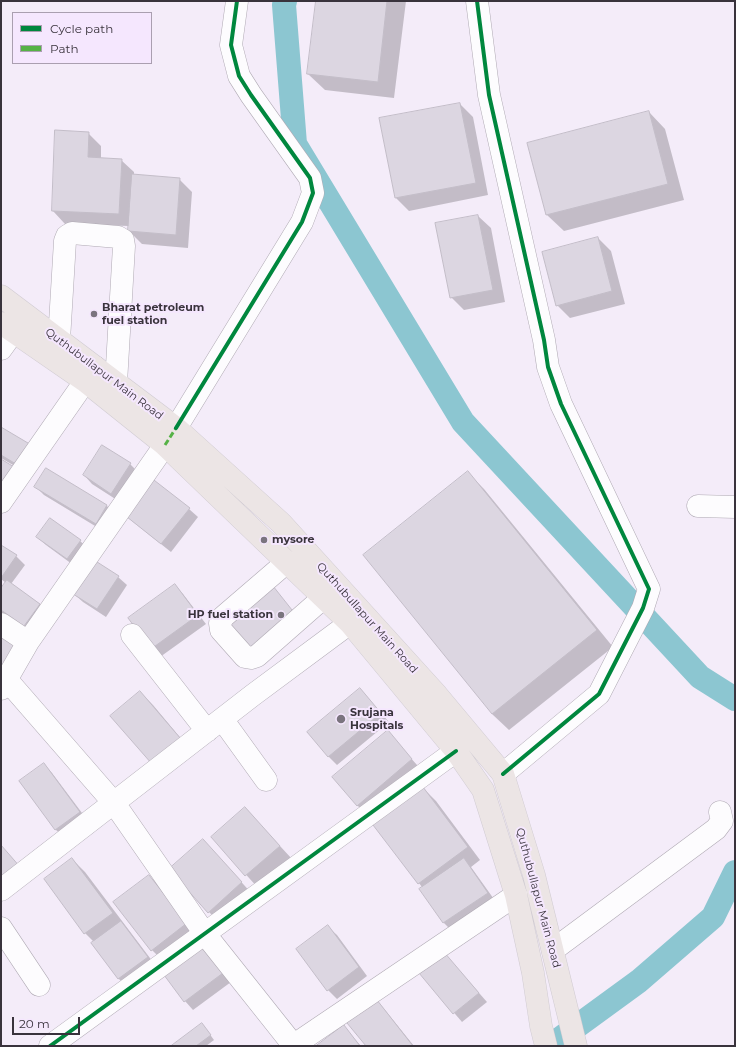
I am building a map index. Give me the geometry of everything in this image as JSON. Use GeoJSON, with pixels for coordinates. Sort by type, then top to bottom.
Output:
{"type":"FeatureCollection","features":[{"type":"Feature","properties":{"kind":"main road","name":"Quthubullapur Main Road"},"geometry":{"type":"LineString","coordinates":[[1,296],[60,340],[90,374],[116,383],[171,437],[287,562],[350,623],[456,751],[483,790],[516,894],[533,973],[544,1036]]}},
{"type":"Feature","properties":{"kind":"main road","name":"Quthubullapur Main Road"},"geometry":{"type":"LineString","coordinates":[[7,327],[90,374],[281,523],[437,695],[503,774],[534,875],[576,1046]]}},
{"type":"Feature","properties":{"kind":"main road"},"geometry":{"type":"LineString","coordinates":[[533,973],[554,957]]}},
{"type":"Feature","properties":{"kind":"street"},"geometry":{"type":"LineString","coordinates":[[237,1],[231,45],[239,76],[250,95],[310,178],[312,194],[302,222],[171,437],[28,642],[4,685],[114,803],[205,934],[290,1044],[516,894]]}},
{"type":"Feature","properties":{"kind":"street"},"geometry":{"type":"LineString","coordinates":[[477,1],[489,95],[544,340],[548,367],[561,404],[648,589],[644,608],[599,694],[503,774]]}},
{"type":"Feature","properties":{"kind":"street"},"geometry":{"type":"LineString","coordinates":[[60,340],[65,241],[67,236],[72,233],[118,237],[123,240],[124,246],[116,383]]}},
{"type":"Feature","properties":{"kind":"street"},"geometry":{"type":"LineString","coordinates":[[1,349],[7,327]]}},
{"type":"Feature","properties":{"kind":"street"},"geometry":{"type":"LineString","coordinates":[[1,502],[90,374]]}},
{"type":"Feature","properties":{"kind":"street"},"geometry":{"type":"LineString","coordinates":[[698,506],[735,507]]}},
{"type":"Feature","properties":{"kind":"street"},"geometry":{"type":"LineString","coordinates":[[287,562],[223,617],[220,623],[221,630],[245,657],[250,658],[257,656],[323,598]]}},
{"type":"Feature","properties":{"kind":"street"},"geometry":{"type":"LineString","coordinates":[[1,890],[214,725],[350,623]]}},
{"type":"Feature","properties":{"kind":"street"},"geometry":{"type":"LineString","coordinates":[[1,624],[28,642]]}},
{"type":"Feature","properties":{"kind":"street"},"geometry":{"type":"LineString","coordinates":[[132,635],[266,780]]}},
{"type":"Feature","properties":{"kind":"street"},"geometry":{"type":"LineString","coordinates":[[50,1046],[456,751]]}},
{"type":"Feature","properties":{"kind":"street"},"geometry":{"type":"LineString","coordinates":[[554,957],[716,829],[722,821],[720,812]]}},
{"type":"Feature","properties":{"kind":"street"},"geometry":{"type":"LineString","coordinates":[[1,928],[39,985]]}},
{"type":"Feature","properties":{"kind":"building"},"geometry":{"type":"Polygon","coordinates":[[[316,1],[387,1],[378,82],[307,74],[316,1]]]}},
{"type":"Feature","properties":{"kind":"building"},"geometry":{"type":"Polygon","coordinates":[[[460,103],[476,183],[395,198],[379,118],[460,103]]]}},
{"type":"Feature","properties":{"kind":"building"},"geometry":{"type":"Polygon","coordinates":[[[649,111],[668,184],[546,215],[527,143],[649,111]]]}},
{"type":"Feature","properties":{"kind":"building"},"geometry":{"type":"Polygon","coordinates":[[[55,130],[89,132],[88,157],[122,159],[119,214],[52,211],[55,130]]]}},
{"type":"Feature","properties":{"kind":"building"},"geometry":{"type":"Polygon","coordinates":[[[132,174],[180,178],[176,235],[128,231],[132,174]]]}},
{"type":"Feature","properties":{"kind":"building"},"geometry":{"type":"Polygon","coordinates":[[[478,215],[493,290],[450,298],[435,223],[478,215]]]}},
{"type":"Feature","properties":{"kind":"building"},"geometry":{"type":"Polygon","coordinates":[[[598,237],[612,291],[556,306],[542,252],[598,237]]]}},
{"type":"Feature","properties":{"kind":"building"},"geometry":{"type":"Polygon","coordinates":[[[1,427],[33,446],[21,467],[1,455],[1,427]]]}},
{"type":"Feature","properties":{"kind":"building"},"geometry":{"type":"Polygon","coordinates":[[[102,445],[131,463],[111,494],[83,475],[102,445]]]}},
{"type":"Feature","properties":{"kind":"building"},"geometry":{"type":"Polygon","coordinates":[[[1,459],[14,467],[1,488],[1,459]]]}},
{"type":"Feature","properties":{"kind":"building"},"geometry":{"type":"Polygon","coordinates":[[[46,468],[107,505],[96,524],[34,487],[46,468]]]}},
{"type":"Feature","properties":{"kind":"building"},"geometry":{"type":"Polygon","coordinates":[[[468,471],[597,630],[492,714],[363,555],[468,471]]]}},
{"type":"Feature","properties":{"kind":"building"},"geometry":{"type":"Polygon","coordinates":[[[150,477],[190,508],[161,544],[122,513],[150,477]]]}},
{"type":"Feature","properties":{"kind":"building"},"geometry":{"type":"Polygon","coordinates":[[[50,518],[81,540],[67,559],[36,537],[50,518]]]}},
{"type":"Feature","properties":{"kind":"building"},"geometry":{"type":"Polygon","coordinates":[[[1,545],[17,555],[1,578],[1,545]]]}},
{"type":"Feature","properties":{"kind":"building"},"geometry":{"type":"Polygon","coordinates":[[[94,560],[119,576],[97,609],[73,594],[94,560]]]}},
{"type":"Feature","properties":{"kind":"building"},"geometry":{"type":"Polygon","coordinates":[[[7,580],[40,604],[24,626],[1,610],[1,588],[7,580]]]}},
{"type":"Feature","properties":{"kind":"building"},"geometry":{"type":"Polygon","coordinates":[[[175,584],[198,615],[151,649],[128,618],[175,584]]]}},
{"type":"Feature","properties":{"kind":"building"},"geometry":{"type":"Polygon","coordinates":[[[273,586],[296,615],[251,653],[227,622],[273,586]]]}},
{"type":"Feature","properties":{"kind":"building"},"geometry":{"type":"Polygon","coordinates":[[[1,636],[18,647],[1,674],[1,636]]]}},
{"type":"Feature","properties":{"kind":"building"},"geometry":{"type":"Polygon","coordinates":[[[360,688],[381,713],[328,757],[307,732],[360,688]]]}},
{"type":"Feature","properties":{"kind":"building"},"geometry":{"type":"Polygon","coordinates":[[[140,691],[181,739],[152,764],[110,716],[140,691]]]}},
{"type":"Feature","properties":{"kind":"building"},"geometry":{"type":"Polygon","coordinates":[[[388,730],[412,759],[357,806],[332,777],[388,730]]]}},
{"type":"Feature","properties":{"kind":"building"},"geometry":{"type":"Polygon","coordinates":[[[44,763],[80,812],[55,830],[19,781],[44,763]]]}},
{"type":"Feature","properties":{"kind":"building"},"geometry":{"type":"Polygon","coordinates":[[[423,787],[468,847],[418,884],[373,825],[423,787]]]}},
{"type":"Feature","properties":{"kind":"building"},"geometry":{"type":"Polygon","coordinates":[[[245,807],[280,846],[245,876],[211,837],[245,807]]]}},
{"type":"Feature","properties":{"kind":"building"},"geometry":{"type":"Polygon","coordinates":[[[203,839],[242,882],[208,913],[169,869],[203,839]]]}},
{"type":"Feature","properties":{"kind":"building"},"geometry":{"type":"Polygon","coordinates":[[[1,845],[21,868],[1,877],[1,845]]]}},
{"type":"Feature","properties":{"kind":"building"},"geometry":{"type":"Polygon","coordinates":[[[72,858],[113,913],[84,934],[44,879],[72,858]]]}},
{"type":"Feature","properties":{"kind":"building"},"geometry":{"type":"Polygon","coordinates":[[[464,858],[488,893],[443,923],[419,889],[464,858]]]}},
{"type":"Feature","properties":{"kind":"building"},"geometry":{"type":"Polygon","coordinates":[[[149,875],[187,923],[151,951],[113,902],[149,875]]]}},
{"type":"Feature","properties":{"kind":"building"},"geometry":{"type":"Polygon","coordinates":[[[121,921],[148,957],[118,979],[91,943],[121,921]]]}},
{"type":"Feature","properties":{"kind":"building"},"geometry":{"type":"Polygon","coordinates":[[[328,925],[359,967],[327,991],[296,949],[328,925]]]}},
{"type":"Feature","properties":{"kind":"building"},"geometry":{"type":"Polygon","coordinates":[[[203,946],[223,973],[184,1002],[164,975],[203,946]]]}},
{"type":"Feature","properties":{"kind":"building"},"geometry":{"type":"Polygon","coordinates":[[[444,952],[479,993],[453,1014],[419,973],[444,952]]]}},
{"type":"Feature","properties":{"kind":"building"},"geometry":{"type":"Polygon","coordinates":[[[377,1000],[413,1046],[366,1046],[347,1023],[377,1000]]]}},
{"type":"Feature","properties":{"kind":"building"},"geometry":{"type":"Polygon","coordinates":[[[202,1023],[211,1035],[196,1046],[171,1046],[202,1023]]]}},
{"type":"Feature","properties":{"kind":"building"},"geometry":{"type":"Polygon","coordinates":[[[344,1025],[360,1046],[316,1046],[344,1025]]]}},
{"type":"Feature","properties":{"kind":"waterway"},"geometry":{"type":"LineString","coordinates":[[285,1],[284,5],[295,144],[463,422],[700,677],[735,699]]}},
{"type":"Feature","properties":{"kind":"waterway"},"geometry":{"type":"LineString","coordinates":[[550,1046],[639,981],[713,917],[735,872]]}},
{"type":"Feature","properties":{"kind":"marked path"},"geometry":{"type":"LineString","coordinates":[[165,445],[176,428]]}},
{"type":"Feature","properties":{"kind":"cycle path"},"geometry":{"type":"LineString","coordinates":[[176,428],[302,222],[313,193],[310,178],[239,76],[231,45],[237,1]]}},
{"type":"Feature","properties":{"kind":"cycle path"},"geometry":{"type":"LineString","coordinates":[[477,1],[489,95],[544,340],[548,367],[561,404],[649,589],[643,608],[599,694],[503,774]]}},
{"type":"Feature","properties":{"kind":"cycle path"},"geometry":{"type":"LineString","coordinates":[[50,1046],[456,751]]}},
{"type":"Feature","properties":{"kind":"place","name":"Bharat petroleum fuel station"},"geometry":{"type":"Point","coordinates":[94,314]}},
{"type":"Feature","properties":{"kind":"place","name":"mysore"},"geometry":{"type":"Point","coordinates":[264,540]}},
{"type":"Feature","properties":{"kind":"place","name":"HP fuel station"},"geometry":{"type":"Point","coordinates":[281,615]}},
{"type":"Feature","properties":{"kind":"place","name":"Srujana Hospitals"},"geometry":{"type":"Point","coordinates":[341,719]}}]}
